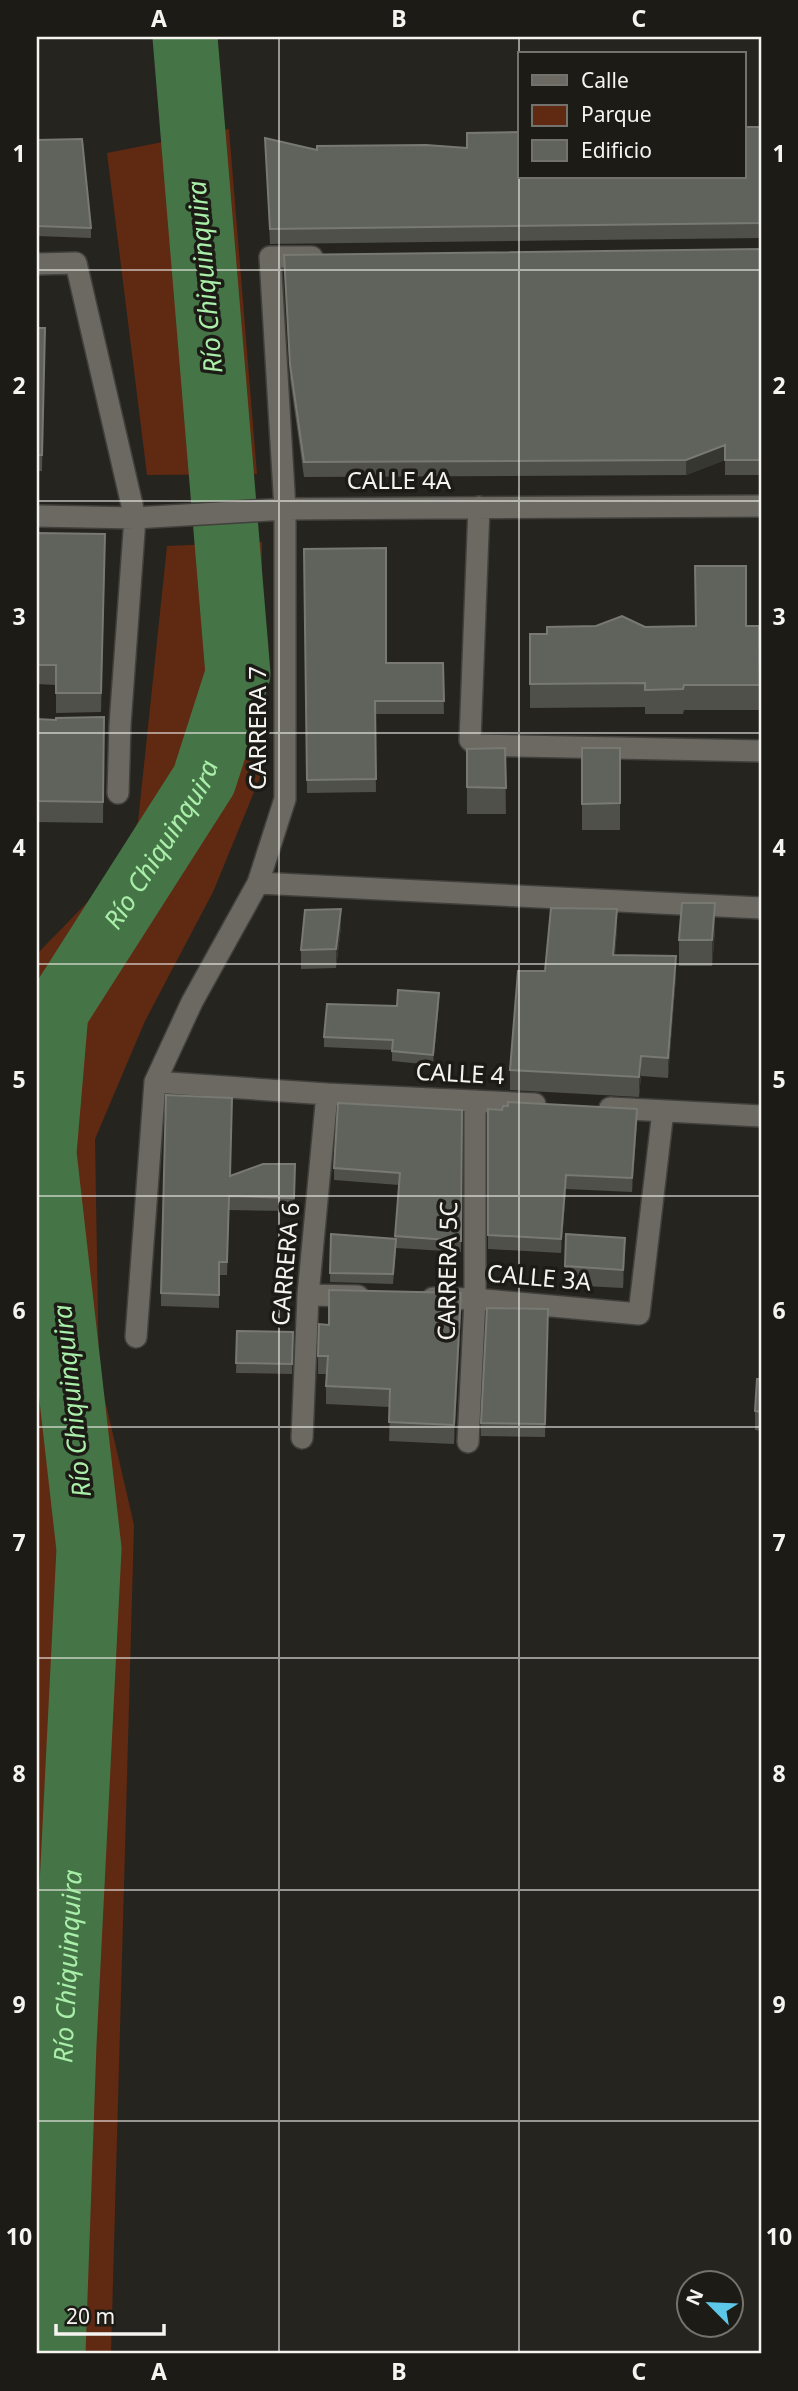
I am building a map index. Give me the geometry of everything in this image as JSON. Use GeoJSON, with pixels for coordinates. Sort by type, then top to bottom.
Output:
{"type":"FeatureCollection","features":[{"type":"Feature","properties":{"kind":"street","name":"CARRERA 7"},"geometry":{"type":"LineString","coordinates":[[136,1337],[155,1082],[192,1002],[258,883],[285,799],[285,509],[270,257],[338,257]]}},
{"type":"Feature","properties":{"kind":"street"},"geometry":{"type":"LineString","coordinates":[[37,264],[76,263],[135,518],[113,725],[118,793]]}},
{"type":"Feature","properties":{"kind":"street","name":"CALLE 4A"},"geometry":{"type":"LineString","coordinates":[[37,516],[135,518],[285,509],[761,506]]}},
{"type":"Feature","properties":{"kind":"street"},"geometry":{"type":"LineString","coordinates":[[479,507],[470,740],[476,745],[761,751]]}},
{"type":"Feature","properties":{"kind":"street"},"geometry":{"type":"LineString","coordinates":[[258,883],[761,908]]}},
{"type":"Feature","properties":{"kind":"street","name":"CALLE 4"},"geometry":{"type":"LineString","coordinates":[[155,1082],[327,1094],[556,1105]]}},
{"type":"Feature","properties":{"kind":"street","name":"CARRERA 6"},"geometry":{"type":"LineString","coordinates":[[302,1438],[308,1295],[327,1094]]}},
{"type":"Feature","properties":{"kind":"street","name":"CARRERA 5C"},"geometry":{"type":"LineString","coordinates":[[468,1442],[475,1299],[475,1101]]}},
{"type":"Feature","properties":{"kind":"street"},"geometry":{"type":"LineString","coordinates":[[596,1108],[761,1116]]}},
{"type":"Feature","properties":{"kind":"street","name":"CALLE 3A"},"geometry":{"type":"LineString","coordinates":[[419,1298],[475,1299],[639,1314],[663,1111]]}},
{"type":"Feature","properties":{"kind":"street"},"geometry":{"type":"LineString","coordinates":[[308,1295],[378,1297]]}},
{"type":"Feature","properties":{"kind":"green space"},"geometry":{"type":"Polygon","coordinates":[[[229,129],[257,474],[147,475],[107,153],[229,129]]]}},
{"type":"Feature","properties":{"kind":"green space"},"geometry":{"type":"Polygon","coordinates":[[[262,542],[261,775],[213,892],[145,1021],[95,1139],[99,1374],[134,1525],[111,2354],[37,2354],[37,954],[108,881],[138,822],[167,546],[262,542]]]}},
{"type":"Feature","properties":{"kind":"building"},"geometry":{"type":"Polygon","coordinates":[[[746,127],[761,127],[761,223],[270,229],[265,138],[317,150],[317,146],[426,145],[467,148],[467,133],[518,132],[518,178],[746,178],[746,127]]]}},
{"type":"Feature","properties":{"kind":"building"},"geometry":{"type":"Polygon","coordinates":[[[82,139],[91,228],[37,226],[37,140],[82,139]]]}},
{"type":"Feature","properties":{"kind":"building"},"geometry":{"type":"Polygon","coordinates":[[[761,249],[761,460],[725,460],[725,445],[686,460],[304,462],[290,364],[284,255],[761,249]]]}},
{"type":"Feature","properties":{"kind":"building"},"geometry":{"type":"Polygon","coordinates":[[[37,328],[45,328],[42,455],[37,455],[37,328]]]}},
{"type":"Feature","properties":{"kind":"building"},"geometry":{"type":"Polygon","coordinates":[[[37,533],[105,534],[101,693],[56,693],[56,665],[37,665],[37,533]]]}},
{"type":"Feature","properties":{"kind":"building"},"geometry":{"type":"Polygon","coordinates":[[[386,548],[386,663],[443,663],[444,701],[375,701],[376,779],[307,780],[304,549],[386,548]]]}},
{"type":"Feature","properties":{"kind":"building"},"geometry":{"type":"Polygon","coordinates":[[[695,566],[746,566],[746,626],[759,626],[760,685],[684,685],[683,689],[645,690],[645,683],[530,684],[530,634],[547,634],[547,627],[596,626],[622,616],[645,627],[696,626],[695,566]]]}},
{"type":"Feature","properties":{"kind":"building"},"geometry":{"type":"Polygon","coordinates":[[[104,717],[103,802],[37,801],[37,719],[104,717]]]}},
{"type":"Feature","properties":{"kind":"building"},"geometry":{"type":"Polygon","coordinates":[[[505,748],[506,788],[467,787],[467,749],[505,748]]]}},
{"type":"Feature","properties":{"kind":"building"},"geometry":{"type":"Polygon","coordinates":[[[582,748],[620,748],[620,803],[582,804],[582,748]]]}},
{"type":"Feature","properties":{"kind":"building"},"geometry":{"type":"Polygon","coordinates":[[[682,903],[715,903],[712,940],[679,940],[682,903]]]}},
{"type":"Feature","properties":{"kind":"building"},"geometry":{"type":"Polygon","coordinates":[[[551,908],[617,909],[613,955],[676,956],[668,1058],[641,1056],[639,1077],[510,1070],[518,971],[545,971],[551,908]]]}},
{"type":"Feature","properties":{"kind":"building"},"geometry":{"type":"Polygon","coordinates":[[[341,909],[336,949],[301,950],[305,910],[341,909]]]}},
{"type":"Feature","properties":{"kind":"building"},"geometry":{"type":"Polygon","coordinates":[[[398,990],[439,993],[433,1055],[392,1051],[393,1040],[324,1037],[327,1004],[397,1006],[398,990]]]}},
{"type":"Feature","properties":{"kind":"building"},"geometry":{"type":"Polygon","coordinates":[[[166,1095],[232,1098],[230,1176],[263,1164],[295,1164],[294,1198],[229,1196],[227,1262],[219,1262],[219,1295],[161,1293],[166,1095]]]}},
{"type":"Feature","properties":{"kind":"building"},"geometry":{"type":"Polygon","coordinates":[[[508,1102],[637,1109],[632,1178],[566,1175],[561,1239],[488,1235],[488,1109],[502,1110],[503,1106],[508,1106],[508,1102]]]}},
{"type":"Feature","properties":{"kind":"building"},"geometry":{"type":"Polygon","coordinates":[[[338,1103],[462,1110],[461,1241],[395,1236],[400,1173],[334,1168],[338,1103]]]}},
{"type":"Feature","properties":{"kind":"building"},"geometry":{"type":"Polygon","coordinates":[[[331,1234],[396,1239],[393,1274],[330,1273],[331,1234]]]}},
{"type":"Feature","properties":{"kind":"building"},"geometry":{"type":"Polygon","coordinates":[[[566,1234],[625,1238],[623,1270],[565,1266],[566,1234]]]}},
{"type":"Feature","properties":{"kind":"building"},"geometry":{"type":"Polygon","coordinates":[[[329,1290],[461,1293],[454,1425],[389,1422],[390,1389],[326,1386],[328,1356],[318,1356],[319,1324],[329,1325],[329,1290]]]}},
{"type":"Feature","properties":{"kind":"building"},"geometry":{"type":"Polygon","coordinates":[[[487,1308],[548,1309],[545,1424],[481,1423],[487,1308]]]}},
{"type":"Feature","properties":{"kind":"building"},"geometry":{"type":"Polygon","coordinates":[[[237,1331],[293,1332],[292,1364],[236,1363],[237,1331]]]}},
{"type":"Feature","properties":{"kind":"building"},"geometry":{"type":"Polygon","coordinates":[[[757,1379],[761,1379],[761,1412],[755,1411],[757,1379]]]}},
{"type":"Feature","properties":{"kind":"waterway","name":"Río Chiquinquira"},"geometry":{"type":"LineString","coordinates":[[53,2354],[64,2044],[89,1549],[44,1153],[56,1012],[204,780],[238,674],[185,37]]}}]}
